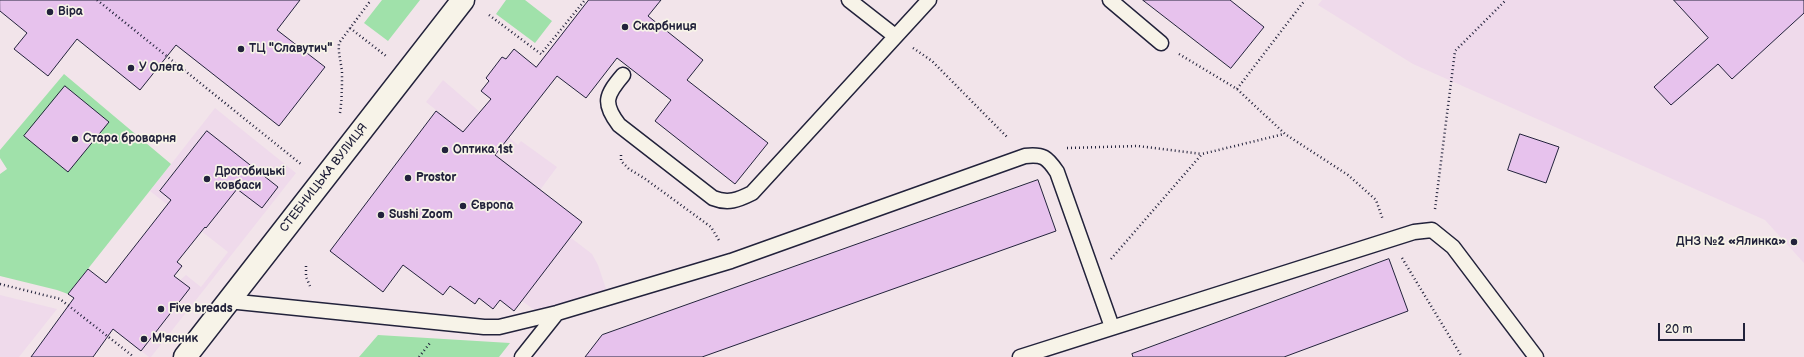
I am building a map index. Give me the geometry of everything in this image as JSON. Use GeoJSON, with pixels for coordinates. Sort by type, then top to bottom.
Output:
{"type":"FeatureCollection","features":[{"type":"Feature","properties":{"kind":"street","name":"СТЕБНИЦЬКА ВУЛИЦЯ"},"geometry":{"type":"LineString","coordinates":[[185,357],[463,0]]}},
{"type":"Feature","properties":{"kind":"lane"},"geometry":{"type":"LineString","coordinates":[[849,0],[896,36]]}},
{"type":"Feature","properties":{"kind":"lane"},"geometry":{"type":"LineString","coordinates":[[623,75],[610,91],[607,98],[608,107],[612,116],[619,125],[713,198],[726,202],[739,200],[752,193],[929,0]]}},
{"type":"Feature","properties":{"kind":"lane"},"geometry":{"type":"LineString","coordinates":[[1110,0],[1161,43]]}},
{"type":"Feature","properties":{"kind":"lane"},"geometry":{"type":"LineString","coordinates":[[228,301],[484,327],[499,327],[557,313],[731,261],[1032,155],[1050,162],[1057,172],[1112,327]]}},
{"type":"Feature","properties":{"kind":"lane"},"geometry":{"type":"LineString","coordinates":[[1020,357],[1414,232],[1432,230],[1453,247],[1536,357]]}},
{"type":"Feature","properties":{"kind":"lane"},"geometry":{"type":"LineString","coordinates":[[522,357],[557,313]]}},
{"type":"Feature","properties":{"kind":"path"},"geometry":{"type":"LineString","coordinates":[[97,0],[304,167]]}},
{"type":"Feature","properties":{"kind":"path"},"geometry":{"type":"LineString","coordinates":[[340,116],[342,69],[338,50],[339,43],[371,0]]}},
{"type":"Feature","properties":{"kind":"path"},"geometry":{"type":"LineString","coordinates":[[489,15],[542,54],[584,0]]}},
{"type":"Feature","properties":{"kind":"path"},"geometry":{"type":"LineString","coordinates":[[1237,89],[1305,0]]}},
{"type":"Feature","properties":{"kind":"path"},"geometry":{"type":"LineString","coordinates":[[1432,230],[1455,51],[1506,0]]}},
{"type":"Feature","properties":{"kind":"path"},"geometry":{"type":"LineString","coordinates":[[350,28],[388,57]]}},
{"type":"Feature","properties":{"kind":"path"},"geometry":{"type":"LineString","coordinates":[[896,36],[932,61],[1032,155],[1060,148],[1138,146],[1202,154],[1285,134]]}},
{"type":"Feature","properties":{"kind":"path"},"geometry":{"type":"LineString","coordinates":[[1161,43],[1237,89],[1285,134],[1348,175],[1376,200],[1391,240],[1462,357]]}},
{"type":"Feature","properties":{"kind":"path"},"geometry":{"type":"LineString","coordinates":[[628,132],[621,147],[621,161],[629,169],[644,178],[711,227],[731,261]]}},
{"type":"Feature","properties":{"kind":"path"},"geometry":{"type":"LineString","coordinates":[[1094,278],[1202,154]]}},
{"type":"Feature","properties":{"kind":"path"},"geometry":{"type":"LineString","coordinates":[[0,284],[60,299],[134,357]]}},
{"type":"Feature","properties":{"kind":"shaded area"},"geometry":{"type":"Polygon","coordinates":[[[1322,0],[1804,0],[1804,263],[1765,220],[1413,64],[1318,5],[1322,0]]]}},
{"type":"Feature","properties":{"kind":"shaded area","name":"Європа"},"geometry":{"type":"Polygon","coordinates":[[[443,80],[518,145],[521,141],[557,167],[540,190],[582,221],[570,237],[592,254],[598,265],[606,289],[601,293],[539,311],[536,311],[522,301],[514,311],[500,300],[493,309],[479,299],[475,304],[450,286],[443,295],[403,265],[383,292],[330,251],[436,111],[426,102],[443,80]]]}},
{"type":"Feature","properties":{"kind":"shaded area"},"geometry":{"type":"Polygon","coordinates":[[[215,108],[296,173],[151,357],[149,357],[68,294],[88,269],[144,312],[186,275],[201,287],[228,252],[150,191],[215,108]]]}},
{"type":"Feature","properties":{"kind":"shaded area"},"geometry":{"type":"Polygon","coordinates":[[[0,295],[57,309],[19,357],[0,357],[0,295]]]}},
{"type":"Feature","properties":{"kind":"green space"},"geometry":{"type":"Polygon","coordinates":[[[382,0],[420,0],[388,41],[364,23],[382,0]]]}},
{"type":"Feature","properties":{"kind":"green space"},"geometry":{"type":"Polygon","coordinates":[[[506,0],[525,0],[552,21],[535,43],[496,14],[506,0]]]}},
{"type":"Feature","properties":{"kind":"green space"},"geometry":{"type":"Polygon","coordinates":[[[64,74],[171,164],[68,294],[0,276],[0,174],[7,169],[0,158],[0,150],[64,74]]]}},
{"type":"Feature","properties":{"kind":"green space"},"geometry":{"type":"Polygon","coordinates":[[[378,335],[510,343],[499,357],[359,357],[378,335]]]}},
{"type":"Feature","properties":{"kind":"building"},"geometry":{"type":"Polygon","coordinates":[[[0,0],[300,0],[277,30],[325,67],[279,126],[176,45],[140,90],[77,39],[48,76],[14,49],[27,33],[0,11],[0,0]]]}},
{"type":"Feature","properties":{"kind":"building"},"geometry":{"type":"Polygon","coordinates":[[[589,0],[661,0],[648,16],[703,60],[687,80],[768,143],[735,184],[655,121],[671,100],[617,58],[586,98],[557,76],[495,155],[582,222],[514,311],[500,300],[493,309],[479,298],[475,304],[450,286],[443,295],[403,265],[383,292],[330,251],[436,111],[463,132],[491,99],[481,91],[489,81],[486,78],[502,57],[506,59],[514,49],[536,67],[589,0]]]}},
{"type":"Feature","properties":{"kind":"building"},"geometry":{"type":"Polygon","coordinates":[[[1143,0],[1230,0],[1264,27],[1231,68],[1143,0]]]}},
{"type":"Feature","properties":{"kind":"building"},"geometry":{"type":"Polygon","coordinates":[[[1674,0],[1804,0],[1804,13],[1732,79],[1718,64],[1671,105],[1654,87],[1708,38],[1674,0]]]}},
{"type":"Feature","properties":{"kind":"building"},"geometry":{"type":"Polygon","coordinates":[[[65,86],[109,122],[68,172],[24,136],[65,86]]]}},
{"type":"Feature","properties":{"kind":"building"},"geometry":{"type":"Polygon","coordinates":[[[207,131],[278,187],[262,208],[237,189],[177,262],[182,266],[174,276],[190,288],[141,351],[113,329],[93,357],[31,357],[74,298],[68,294],[88,269],[106,283],[171,200],[160,191],[207,131]]]}},
{"type":"Feature","properties":{"kind":"building"},"geometry":{"type":"Polygon","coordinates":[[[1520,134],[1559,147],[1546,183],[1508,170],[1520,134]]]}},
{"type":"Feature","properties":{"kind":"building"},"geometry":{"type":"Polygon","coordinates":[[[1038,180],[1056,231],[702,357],[585,357],[602,335],[1038,180]]]}},
{"type":"Feature","properties":{"kind":"building"},"geometry":{"type":"Polygon","coordinates":[[[1389,259],[1408,311],[1284,357],[1133,357],[1132,354],[1389,259]]]}},
{"type":"Feature","properties":{"kind":"place","name":"Віра"},"geometry":{"type":"Point","coordinates":[50,12]}},
{"type":"Feature","properties":{"kind":"place","name":"Скарбниця"},"geometry":{"type":"Point","coordinates":[625,27]}},
{"type":"Feature","properties":{"kind":"place","name":"ТЦ \"Славутич\""},"geometry":{"type":"Point","coordinates":[241,49]}},
{"type":"Feature","properties":{"kind":"place","name":"У Олега"},"geometry":{"type":"Point","coordinates":[131,68]}},
{"type":"Feature","properties":{"kind":"place","name":"Стара броварня"},"geometry":{"type":"Point","coordinates":[75,139]}},
{"type":"Feature","properties":{"kind":"place","name":"Оптика 1st"},"geometry":{"type":"Point","coordinates":[445,150]}},
{"type":"Feature","properties":{"kind":"place","name":"Prostor"},"geometry":{"type":"Point","coordinates":[408,178]}},
{"type":"Feature","properties":{"kind":"place","name":"Дрогобицькі ковбаси"},"geometry":{"type":"Point","coordinates":[207,179]}},
{"type":"Feature","properties":{"kind":"place","name":"Європа"},"geometry":{"type":"Point","coordinates":[463,206]}},
{"type":"Feature","properties":{"kind":"place","name":"Sushi Zoom"},"geometry":{"type":"Point","coordinates":[381,215]}},
{"type":"Feature","properties":{"kind":"place","name":"ДНЗ №2 «Ялинка»"},"geometry":{"type":"Point","coordinates":[1794,242]}},
{"type":"Feature","properties":{"kind":"place","name":"Five breads"},"geometry":{"type":"Point","coordinates":[161,309]}},
{"type":"Feature","properties":{"kind":"place","name":"М'ясник"},"geometry":{"type":"Point","coordinates":[144,339]}}]}
